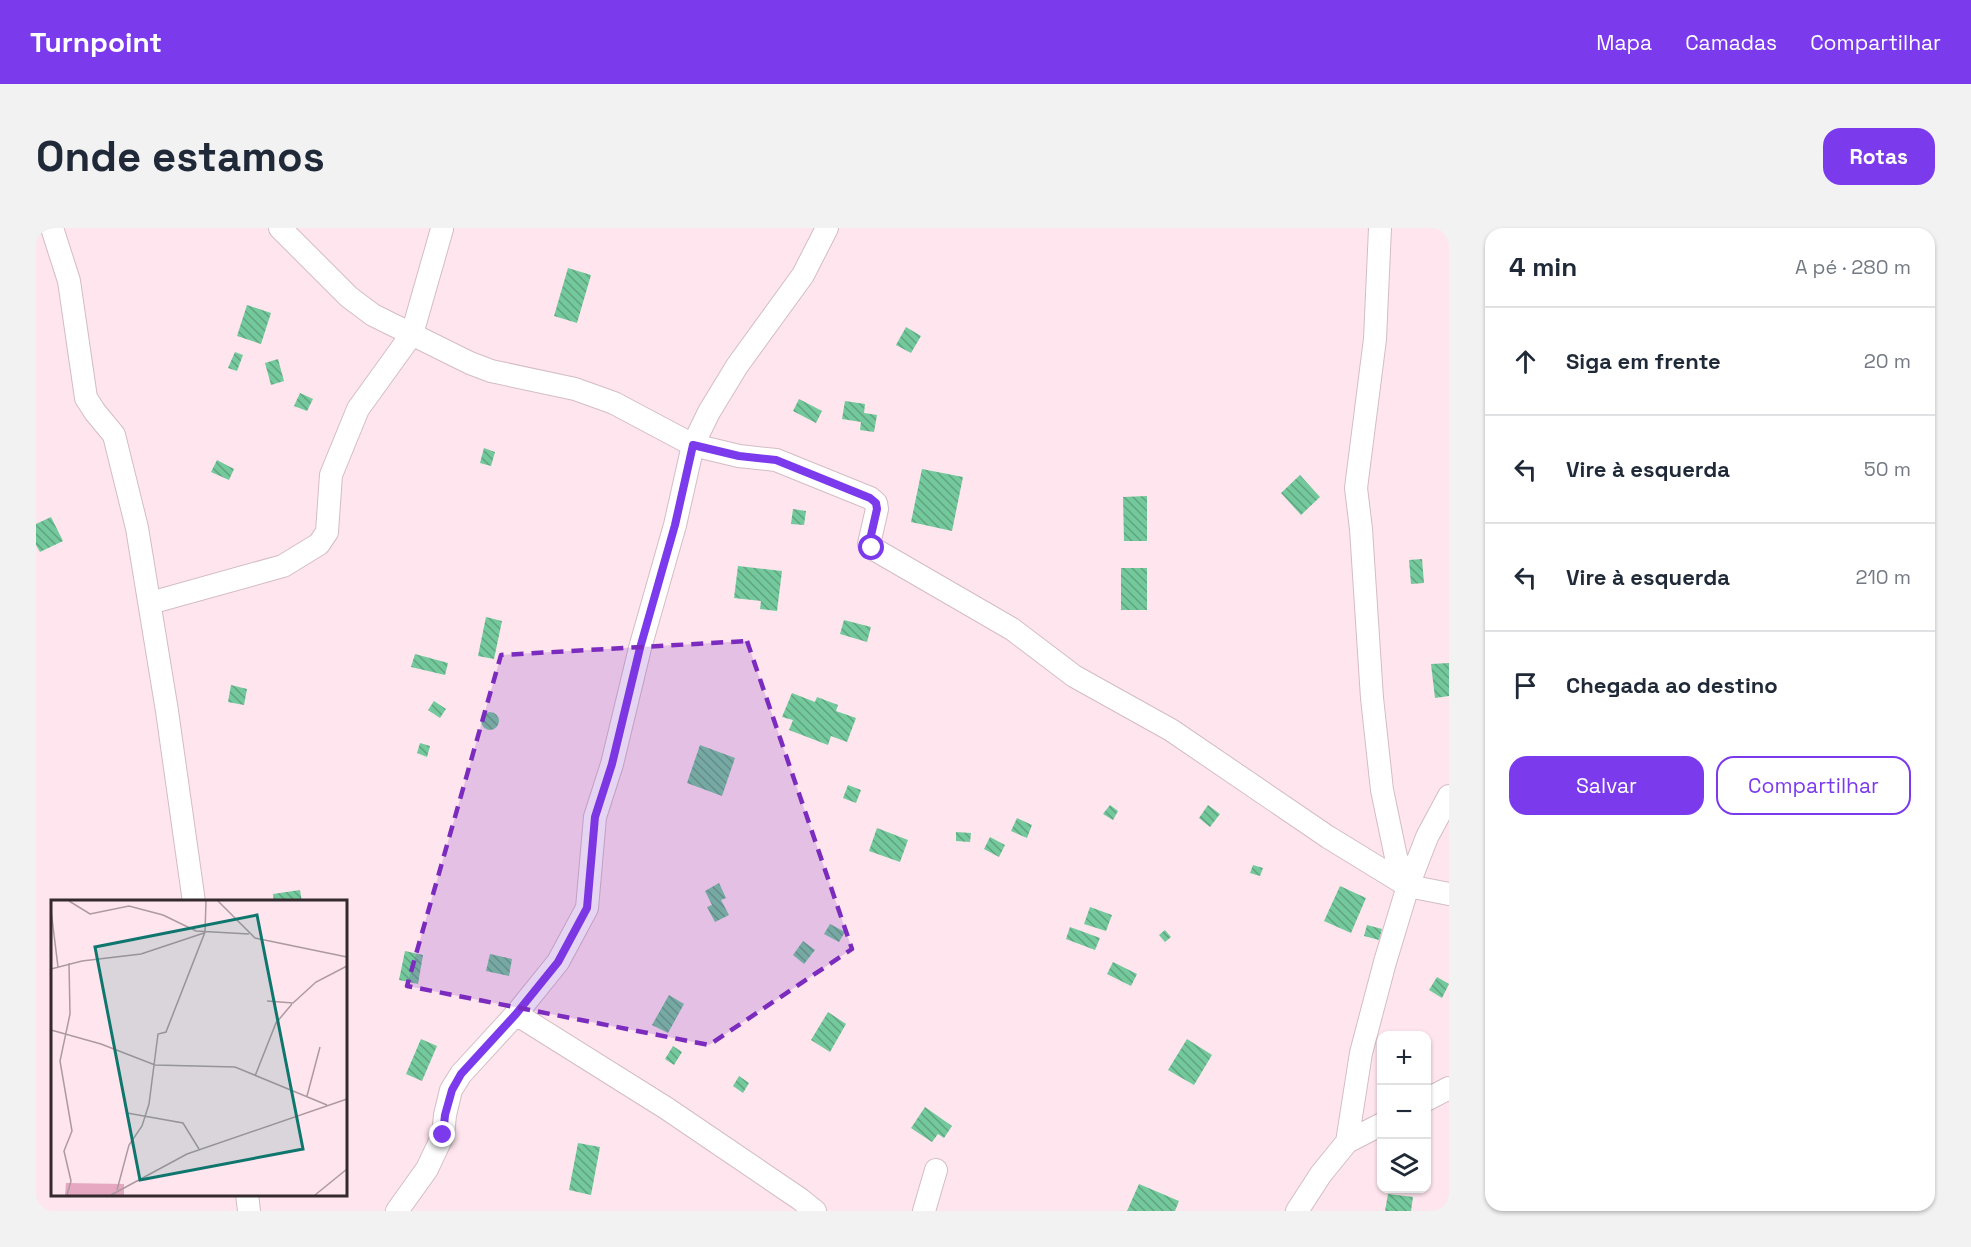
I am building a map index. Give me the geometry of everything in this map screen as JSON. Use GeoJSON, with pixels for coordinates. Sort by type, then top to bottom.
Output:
{"type":"FeatureCollection","features":[{"type":"Feature","properties":{"kind":"street"},"geometry":{"type":"LineString","coordinates":[[52,228],[69,281],[86,398],[114,435],[136,528],[167,711],[194,900]]}},
{"type":"Feature","properties":{"kind":"street"},"geometry":{"type":"LineString","coordinates":[[280,228],[350,297],[374,315],[470,363],[491,371],[575,389],[614,403],[693,445],[739,456],[776,460],[870,498],[876,503],[877,509],[869,544],[872,548],[1012,629],[1074,676],[1203,750],[1328,837],[1408,886],[1449,894]]}},
{"type":"Feature","properties":{"kind":"street"},"geometry":{"type":"LineString","coordinates":[[397,1211],[427,1169],[443,1135],[445,1115],[452,1090],[461,1074],[516,1014],[558,962],[587,908],[595,817],[612,764],[640,648],[675,525],[693,445],[714,403],[737,366],[802,275],[827,228]]}},
{"type":"Feature","properties":{"kind":"street"},"geometry":{"type":"LineString","coordinates":[[1380,228],[1375,339],[1356,488],[1361,529],[1372,698],[1382,790],[1396,857],[1408,886]]}},
{"type":"Feature","properties":{"kind":"street"},"geometry":{"type":"LineString","coordinates":[[150,603],[283,566],[319,544],[327,532],[331,476],[358,409],[412,334],[442,229]]}},
{"type":"Feature","properties":{"kind":"street"},"geometry":{"type":"LineString","coordinates":[[1347,1142],[1361,1053],[1385,962],[1408,886],[1427,837],[1449,796]]}},
{"type":"Feature","properties":{"kind":"street"},"geometry":{"type":"LineString","coordinates":[[516,1014],[666,1108],[815,1211]]}},
{"type":"Feature","properties":{"kind":"street"},"geometry":{"type":"LineString","coordinates":[[1431,1097],[1449,1088]]}},
{"type":"Feature","properties":{"kind":"street"},"geometry":{"type":"LineString","coordinates":[[1297,1211],[1321,1174],[1347,1142],[1377,1127]]}},
{"type":"Feature","properties":{"kind":"street"},"geometry":{"type":"LineString","coordinates":[[924,1211],[936,1170]]}},
{"type":"Feature","properties":{"kind":"street"},"geometry":{"type":"LineString","coordinates":[[246,1196],[249,1211]]}},
{"type":"Feature","properties":{"kind":"highlighted area"},"geometry":{"type":"Polygon","coordinates":[[[747,641],[852,949],[709,1045],[407,986],[501,655],[747,641]]]}},
{"type":"Feature","properties":{"kind":"building"},"geometry":{"type":"Polygon","coordinates":[[[568,268],[591,275],[577,323],[554,316],[568,268]]]}},
{"type":"Feature","properties":{"kind":"building"},"geometry":{"type":"Polygon","coordinates":[[[247,305],[271,313],[261,344],[237,336],[247,305]]]}},
{"type":"Feature","properties":{"kind":"building"},"geometry":{"type":"Polygon","coordinates":[[[906,327],[921,336],[911,353],[896,345],[906,327]]]}},
{"type":"Feature","properties":{"kind":"building"},"geometry":{"type":"Polygon","coordinates":[[[235,352],[243,355],[237,371],[228,368],[235,352]]]}},
{"type":"Feature","properties":{"kind":"building"},"geometry":{"type":"Polygon","coordinates":[[[278,359],[284,381],[271,385],[265,363],[278,359]]]}},
{"type":"Feature","properties":{"kind":"building"},"geometry":{"type":"Polygon","coordinates":[[[300,393],[313,399],[307,411],[294,406],[300,393]]]}},
{"type":"Feature","properties":{"kind":"building"},"geometry":{"type":"Polygon","coordinates":[[[799,399],[822,411],[816,423],[793,411],[799,399]]]}},
{"type":"Feature","properties":{"kind":"building"},"geometry":{"type":"Polygon","coordinates":[[[845,401],[865,404],[864,413],[877,415],[874,432],[860,430],[861,422],[842,419],[845,401]]]}},
{"type":"Feature","properties":{"kind":"building"},"geometry":{"type":"Polygon","coordinates":[[[484,448],[495,452],[491,466],[480,463],[484,448]]]}},
{"type":"Feature","properties":{"kind":"building"},"geometry":{"type":"Polygon","coordinates":[[[217,460],[234,469],[229,480],[211,472],[217,460]]]}},
{"type":"Feature","properties":{"kind":"building"},"geometry":{"type":"Polygon","coordinates":[[[922,469],[963,477],[952,531],[911,522],[922,469]]]}},
{"type":"Feature","properties":{"kind":"building"},"geometry":{"type":"Polygon","coordinates":[[[1300,475],[1320,497],[1301,515],[1281,493],[1300,475]]]}},
{"type":"Feature","properties":{"kind":"building"},"geometry":{"type":"Polygon","coordinates":[[[1147,496],[1147,541],[1124,541],[1123,497],[1147,496]]]}},
{"type":"Feature","properties":{"kind":"building"},"geometry":{"type":"Polygon","coordinates":[[[793,509],[806,511],[804,525],[791,524],[793,509]]]}},
{"type":"Feature","properties":{"kind":"building"},"geometry":{"type":"Polygon","coordinates":[[[51,517],[63,541],[40,552],[36,545],[36,524],[51,517]]]}},
{"type":"Feature","properties":{"kind":"building"},"geometry":{"type":"Polygon","coordinates":[[[1422,559],[1424,583],[1411,584],[1409,560],[1422,559]]]}},
{"type":"Feature","properties":{"kind":"building"},"geometry":{"type":"Polygon","coordinates":[[[738,566],[782,571],[777,611],[760,609],[761,601],[734,598],[738,566]]]}},
{"type":"Feature","properties":{"kind":"building"},"geometry":{"type":"Polygon","coordinates":[[[1121,568],[1147,568],[1147,610],[1121,610],[1121,568]]]}},
{"type":"Feature","properties":{"kind":"building"},"geometry":{"type":"Polygon","coordinates":[[[486,617],[502,621],[494,659],[478,656],[486,617]]]}},
{"type":"Feature","properties":{"kind":"building"},"geometry":{"type":"Polygon","coordinates":[[[844,620],[871,627],[867,642],[840,634],[844,620]]]}},
{"type":"Feature","properties":{"kind":"building"},"geometry":{"type":"Polygon","coordinates":[[[415,654],[448,663],[445,675],[411,667],[415,654]]]}},
{"type":"Feature","properties":{"kind":"building"},"geometry":{"type":"Polygon","coordinates":[[[1449,663],[1449,696],[1435,698],[1431,664],[1449,663]]]}},
{"type":"Feature","properties":{"kind":"building"},"geometry":{"type":"Polygon","coordinates":[[[231,685],[247,689],[244,705],[228,702],[231,685]]]}},
{"type":"Feature","properties":{"kind":"building"},"geometry":{"type":"Polygon","coordinates":[[[792,693],[815,702],[817,697],[838,705],[836,711],[856,718],[847,742],[831,736],[828,745],[789,730],[793,720],[782,717],[792,693]]]}},
{"type":"Feature","properties":{"kind":"building"},"geometry":{"type":"Polygon","coordinates":[[[434,701],[446,709],[440,718],[428,710],[434,701]]]}},
{"type":"Feature","properties":{"kind":"building"},"geometry":{"type":"Polygon","coordinates":[[[490,712],[496,715],[499,721],[496,727],[490,730],[484,727],[481,721],[484,715],[490,712]]]}},
{"type":"Feature","properties":{"kind":"building"},"geometry":{"type":"Polygon","coordinates":[[[420,743],[430,746],[427,757],[417,753],[420,743]]]}},
{"type":"Feature","properties":{"kind":"building"},"geometry":{"type":"Polygon","coordinates":[[[700,745],[735,758],[722,796],[687,783],[700,745]]]}},
{"type":"Feature","properties":{"kind":"building"},"geometry":{"type":"Polygon","coordinates":[[[848,785],[861,790],[856,803],[843,798],[848,785]]]}},
{"type":"Feature","properties":{"kind":"building"},"geometry":{"type":"Polygon","coordinates":[[[1110,805],[1118,811],[1113,820],[1103,814],[1110,805]]]}},
{"type":"Feature","properties":{"kind":"building"},"geometry":{"type":"Polygon","coordinates":[[[1208,805],[1220,814],[1210,827],[1199,818],[1208,805]]]}},
{"type":"Feature","properties":{"kind":"building"},"geometry":{"type":"Polygon","coordinates":[[[1017,818],[1032,825],[1027,838],[1011,831],[1017,818]]]}},
{"type":"Feature","properties":{"kind":"building"},"geometry":{"type":"Polygon","coordinates":[[[877,828],[908,840],[900,862],[869,851],[877,828]]]}},
{"type":"Feature","properties":{"kind":"building"},"geometry":{"type":"Polygon","coordinates":[[[956,832],[971,833],[970,842],[956,841],[956,832]]]}},
{"type":"Feature","properties":{"kind":"building"},"geometry":{"type":"Polygon","coordinates":[[[990,837],[1005,845],[999,857],[984,849],[990,837]]]}},
{"type":"Feature","properties":{"kind":"building"},"geometry":{"type":"Polygon","coordinates":[[[1253,865],[1263,868],[1260,876],[1250,873],[1253,865]]]}},
{"type":"Feature","properties":{"kind":"building"},"geometry":{"type":"Polygon","coordinates":[[[719,883],[726,898],[721,900],[729,915],[715,922],[707,907],[712,905],[705,891],[719,883]]]}},
{"type":"Feature","properties":{"kind":"building"},"geometry":{"type":"Polygon","coordinates":[[[1340,886],[1366,898],[1351,933],[1324,921],[1340,886]]]}},
{"type":"Feature","properties":{"kind":"building"},"geometry":{"type":"Polygon","coordinates":[[[300,890],[302,900],[274,900],[273,894],[300,890]]]}},
{"type":"Feature","properties":{"kind":"building"},"geometry":{"type":"Polygon","coordinates":[[[1090,907],[1112,915],[1106,931],[1084,924],[1090,907]]]}},
{"type":"Feature","properties":{"kind":"building"},"geometry":{"type":"Polygon","coordinates":[[[830,924],[845,932],[839,942],[824,934],[830,924]]]}},
{"type":"Feature","properties":{"kind":"building"},"geometry":{"type":"Polygon","coordinates":[[[1367,925],[1382,929],[1379,940],[1364,936],[1367,925]]]}},
{"type":"Feature","properties":{"kind":"building"},"geometry":{"type":"Polygon","coordinates":[[[1070,927],[1100,938],[1095,950],[1066,939],[1070,927]]]}},
{"type":"Feature","properties":{"kind":"building"},"geometry":{"type":"Polygon","coordinates":[[[1165,930],[1171,937],[1165,942],[1159,935],[1165,930]]]}},
{"type":"Feature","properties":{"kind":"building"},"geometry":{"type":"Polygon","coordinates":[[[803,941],[815,950],[804,964],[793,955],[803,941]]]}},
{"type":"Feature","properties":{"kind":"building"},"geometry":{"type":"Polygon","coordinates":[[[405,951],[423,955],[418,984],[399,980],[405,951]]]}},
{"type":"Feature","properties":{"kind":"building"},"geometry":{"type":"Polygon","coordinates":[[[490,954],[512,959],[509,976],[486,971],[490,954]]]}},
{"type":"Feature","properties":{"kind":"building"},"geometry":{"type":"Polygon","coordinates":[[[1113,962],[1137,974],[1131,986],[1107,974],[1113,962]]]}},
{"type":"Feature","properties":{"kind":"building"},"geometry":{"type":"Polygon","coordinates":[[[1437,977],[1449,984],[1442,998],[1429,990],[1437,977]]]}},
{"type":"Feature","properties":{"kind":"building"},"geometry":{"type":"Polygon","coordinates":[[[669,995],[684,1004],[668,1033],[652,1025],[669,995]]]}},
{"type":"Feature","properties":{"kind":"building"},"geometry":{"type":"Polygon","coordinates":[[[828,1012],[846,1024],[830,1052],[811,1040],[828,1012]]]}},
{"type":"Feature","properties":{"kind":"building"},"geometry":{"type":"Polygon","coordinates":[[[421,1039],[437,1046],[422,1081],[406,1074],[421,1039]]]}},
{"type":"Feature","properties":{"kind":"building"},"geometry":{"type":"Polygon","coordinates":[[[1187,1039],[1212,1055],[1194,1085],[1168,1070],[1187,1039]]]}},
{"type":"Feature","properties":{"kind":"building"},"geometry":{"type":"Polygon","coordinates":[[[673,1046],[682,1052],[674,1065],[665,1059],[673,1046]]]}},
{"type":"Feature","properties":{"kind":"building"},"geometry":{"type":"Polygon","coordinates":[[[739,1076],[749,1083],[743,1093],[733,1086],[739,1076]]]}},
{"type":"Feature","properties":{"kind":"building"},"geometry":{"type":"Polygon","coordinates":[[[925,1107],[952,1126],[944,1138],[938,1134],[932,1142],[911,1128],[925,1107]]]}},
{"type":"Feature","properties":{"kind":"building"},"geometry":{"type":"Polygon","coordinates":[[[578,1143],[600,1147],[591,1195],[569,1190],[578,1143]]]}},
{"type":"Feature","properties":{"kind":"building"},"geometry":{"type":"Polygon","coordinates":[[[1139,1184],[1179,1201],[1175,1211],[1127,1211],[1139,1184]]]}},
{"type":"Feature","properties":{"kind":"building"},"geometry":{"type":"Polygon","coordinates":[[[1388,1194],[1413,1197],[1411,1211],[1385,1211],[1388,1194]]]}},
{"type":"Feature","properties":{"kind":"route"},"geometry":{"type":"LineString","coordinates":[[443,1135],[445,1115],[452,1090],[461,1074],[516,1014],[558,962],[587,908],[595,817],[612,764],[640,648],[675,525],[693,445],[739,456],[776,460],[870,498],[876,503],[877,509],[869,544],[872,548]]}}]}
